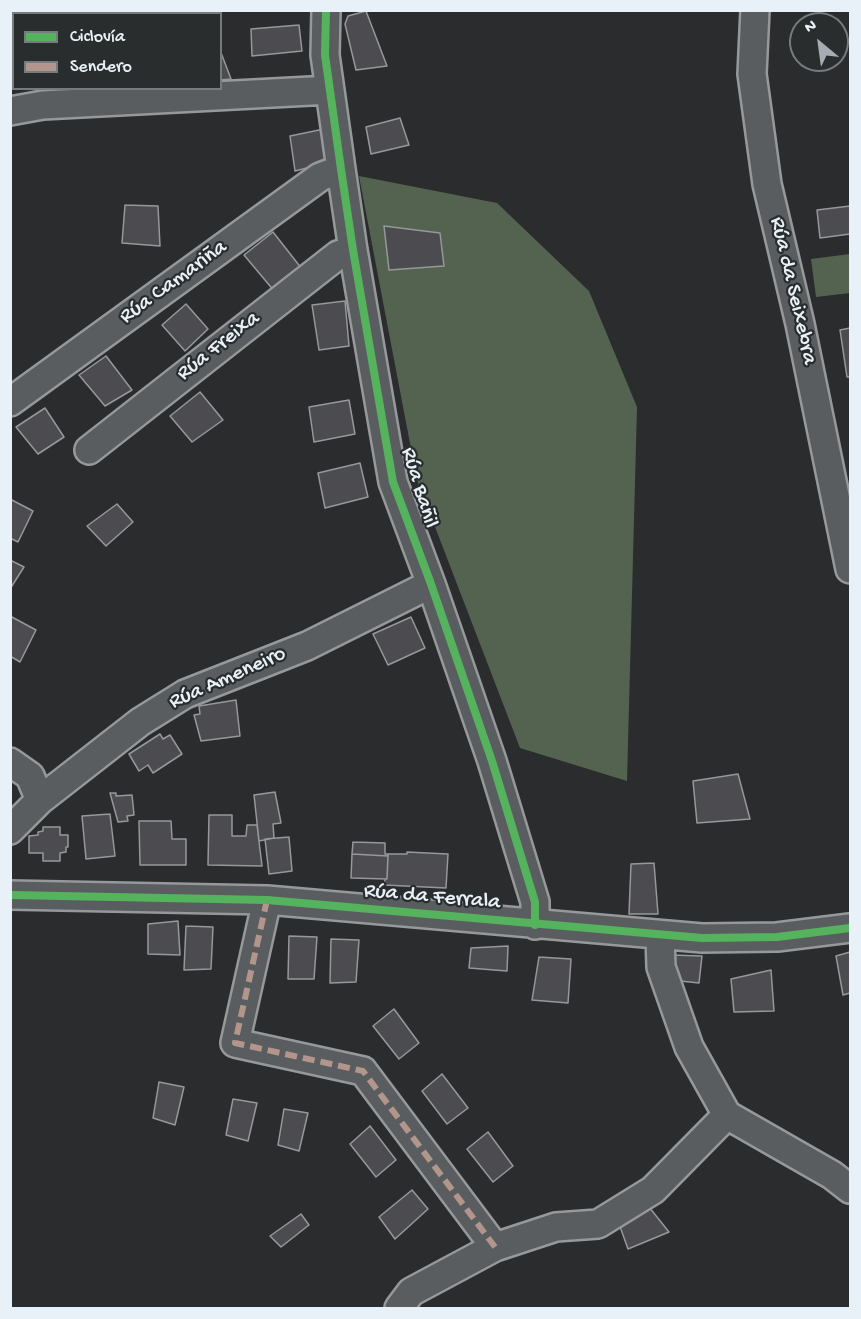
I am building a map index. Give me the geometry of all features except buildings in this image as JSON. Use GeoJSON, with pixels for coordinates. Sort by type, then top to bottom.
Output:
{"type":"FeatureCollection","features":[{"type":"Feature","properties":{"kind":"street","name":"Rúa Bañil"},"geometry":{"type":"LineString","coordinates":[[326,10],[325,55],[341,169],[393,482],[492,761],[535,902],[535,925]]}},
{"type":"Feature","properties":{"kind":"street","name":"Rúa da Seixebra"},"geometry":{"type":"LineString","coordinates":[[755,10],[752,74],[767,184],[800,324],[850,568]]}},
{"type":"Feature","properties":{"kind":"street"},"geometry":{"type":"LineString","coordinates":[[10,111],[43,105],[330,90]]}},
{"type":"Feature","properties":{"kind":"street","name":"Rúa Camariña"},"geometry":{"type":"LineString","coordinates":[[10,402],[320,177],[341,169]]}},
{"type":"Feature","properties":{"kind":"street","name":"Rúa Freixa"},"geometry":{"type":"LineString","coordinates":[[89,450],[338,255],[353,250]]}},
{"type":"Feature","properties":{"kind":"street","name":"Rúa Ameneiro"},"geometry":{"type":"LineString","coordinates":[[10,830],[40,800],[140,722],[185,694],[307,646],[431,584]]}},
{"type":"Feature","properties":{"kind":"street"},"geometry":{"type":"LineString","coordinates":[[10,762],[30,776],[40,800]]}},
{"type":"Feature","properties":{"kind":"street","name":"Rúa da Ferrala"},"geometry":{"type":"LineString","coordinates":[[10,895],[267,900],[702,939],[777,937],[850,928]]}},
{"type":"Feature","properties":{"kind":"street"},"geometry":{"type":"LineString","coordinates":[[267,900],[235,1043],[363,1071],[495,1247]]}},
{"type":"Feature","properties":{"kind":"street"},"geometry":{"type":"LineString","coordinates":[[660,936],[661,967],[690,1047],[727,1115],[832,1175],[850,1189]]}},
{"type":"Feature","properties":{"kind":"street"},"geometry":{"type":"LineString","coordinates":[[399,1308],[411,1292],[495,1247],[556,1227],[598,1224],[653,1190],[727,1115]]}},
{"type":"Feature","properties":{"kind":"green space"},"geometry":{"type":"Polygon","coordinates":[[[359,176],[497,203],[589,291],[637,407],[627,781],[520,748],[417,480],[359,176]]]}},
{"type":"Feature","properties":{"kind":"green space"},"geometry":{"type":"Polygon","coordinates":[[[850,254],[850,293],[816,297],[811,259],[850,254]]]}},
{"type":"Feature","properties":{"kind":"marked path"},"geometry":{"type":"LineString","coordinates":[[267,900],[235,1043],[363,1071],[495,1247]]}},
{"type":"Feature","properties":{"kind":"cycle path"},"geometry":{"type":"LineString","coordinates":[[326,10],[325,55],[341,169],[393,482],[492,761],[535,902],[535,925]]}},
{"type":"Feature","properties":{"kind":"cycle path"},"geometry":{"type":"LineString","coordinates":[[10,895],[267,900],[702,938],[777,937],[850,928]]}}]}
